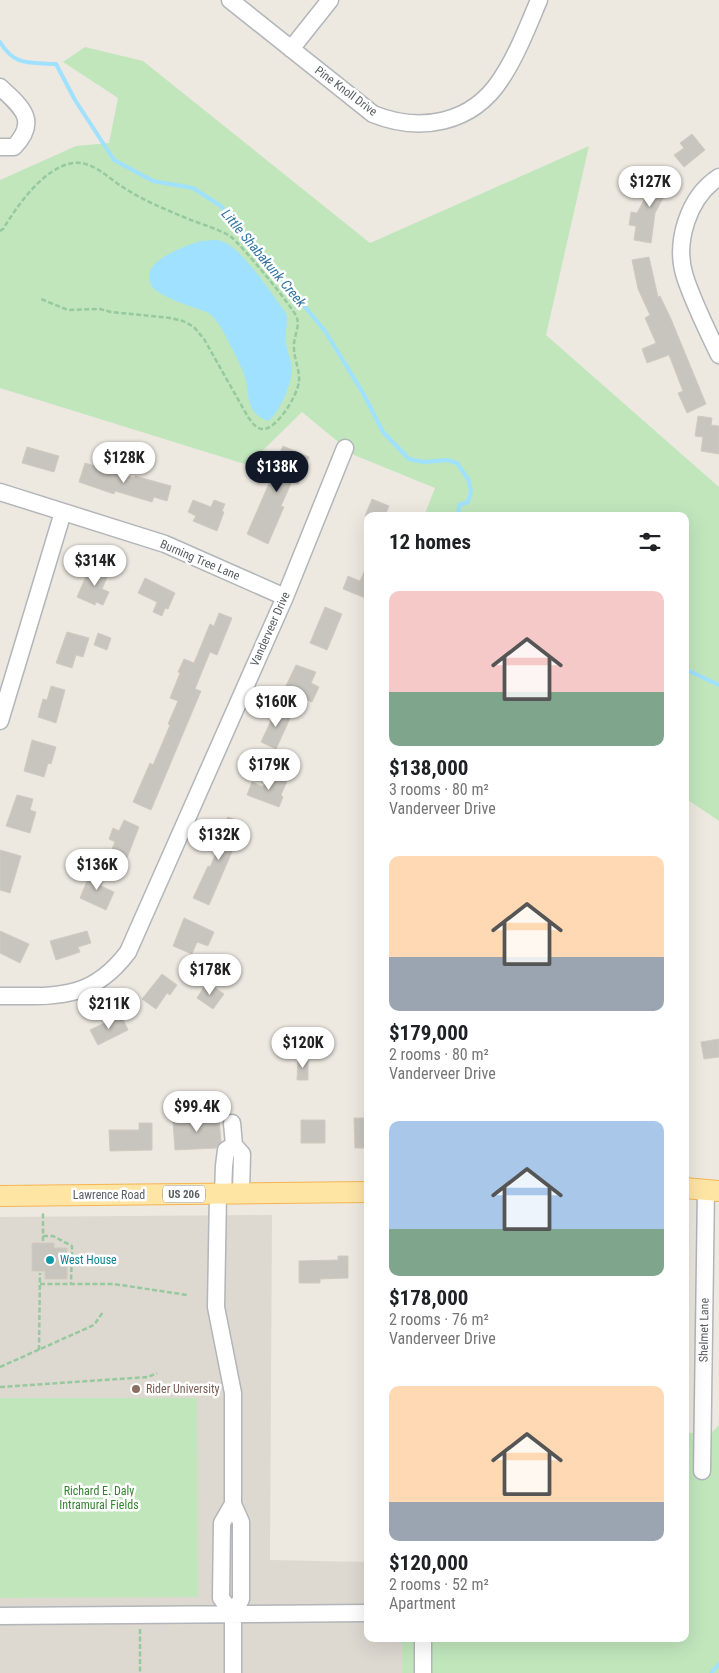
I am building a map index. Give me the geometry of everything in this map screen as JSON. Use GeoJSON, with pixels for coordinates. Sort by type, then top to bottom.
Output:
{"type":"FeatureCollection","features":[{"type":"Feature","properties":{"kind":"main road"},"geometry":{"type":"LineString","coordinates":[[689,1188],[713,1190]]}},
{"type":"Feature","properties":{"kind":"main road","name":"Lawrence Road"},"geometry":{"type":"LineString","coordinates":[[0,1196],[364,1192]]}},
{"type":"Feature","properties":{"kind":"street","name":"Pine Knoll Drive"},"geometry":{"type":"LineString","coordinates":[[230,0],[373,114],[404,124],[424,124],[442,121],[476,106],[500,81],[539,0]]}},
{"type":"Feature","properties":{"kind":"street"},"geometry":{"type":"LineString","coordinates":[[292,49],[330,0]]}},
{"type":"Feature","properties":{"kind":"street"},"geometry":{"type":"LineString","coordinates":[[0,87],[22,109],[28,124],[25,135],[14,147],[0,147]]}},
{"type":"Feature","properties":{"kind":"street"},"geometry":{"type":"LineString","coordinates":[[719,177],[695,202],[688,217],[684,233],[682,262],[685,277],[719,355]]}},
{"type":"Feature","properties":{"kind":"street","name":"Vanderveer Drive"},"geometry":{"type":"LineString","coordinates":[[0,996],[53,996],[72,993],[104,978],[128,952],[284,597],[346,448]]}},
{"type":"Feature","properties":{"kind":"street","name":"Burning Tree Lane"},"geometry":{"type":"LineString","coordinates":[[0,492],[166,544],[284,597]]}},
{"type":"Feature","properties":{"kind":"street"},"geometry":{"type":"LineString","coordinates":[[0,721],[63,512]]}},
{"type":"Feature","properties":{"kind":"street"},"geometry":{"type":"LineString","coordinates":[[232,1123],[234,1145],[242,1154],[227,1194],[216,1307],[233,1393],[233,1504],[222,1523],[221,1598],[233,1614],[233,1673]]}},
{"type":"Feature","properties":{"kind":"street","name":"Shelmet Lane"},"geometry":{"type":"LineString","coordinates":[[702,1471],[713,1190]]}},
{"type":"Feature","properties":{"kind":"street"},"geometry":{"type":"LineString","coordinates":[[0,1616],[364,1613]]}},
{"type":"Feature","properties":{"kind":"street"},"geometry":{"type":"LineString","coordinates":[[423,1642],[423,1673]]}},
{"type":"Feature","properties":{"kind":"path"},"geometry":{"type":"LineString","coordinates":[[0,231],[27,195],[47,175],[63,166],[75,163],[88,165],[101,171],[132,193],[230,237],[277,290],[296,316],[298,326],[294,346],[299,382],[297,391],[291,403],[273,426],[260,429],[254,426],[248,417],[204,339],[194,328],[183,321],[100,309],[68,310],[40,299]]}},
{"type":"Feature","properties":{"kind":"path"},"geometry":{"type":"LineString","coordinates":[[43,1211],[43,1241]]}},
{"type":"Feature","properties":{"kind":"path"},"geometry":{"type":"LineString","coordinates":[[43,1236],[53,1236],[72,1246],[71,1284]]}},
{"type":"Feature","properties":{"kind":"path"},"geometry":{"type":"LineString","coordinates":[[39,1350],[40,1273]]}},
{"type":"Feature","properties":{"kind":"path"},"geometry":{"type":"LineString","coordinates":[[40,1284],[114,1284],[187,1295]]}},
{"type":"Feature","properties":{"kind":"path"},"geometry":{"type":"LineString","coordinates":[[0,1367],[94,1325],[103,1312]]}},
{"type":"Feature","properties":{"kind":"path"},"geometry":{"type":"LineString","coordinates":[[0,1387],[148,1376],[157,1373]]}},
{"type":"Feature","properties":{"kind":"path"},"geometry":{"type":"LineString","coordinates":[[140,1615],[140,1673]]}},
{"type":"Feature","properties":{"kind":"shaded area","name":"Rider University"},"geometry":{"type":"Polygon","coordinates":[[[272,1215],[270,1560],[364,1562],[364,1642],[402,1642],[402,1673],[0,1673],[0,1217],[272,1215]]]}},
{"type":"Feature","properties":{"kind":"green space"},"geometry":{"type":"Polygon","coordinates":[[[85,47],[143,61],[370,243],[589,146],[546,335],[719,487],[719,821],[689,801],[689,512],[426,512],[435,488],[354,455],[302,412],[248,465],[0,388],[0,180],[76,146],[109,143],[118,98],[63,62],[85,47]]]}},
{"type":"Feature","properties":{"kind":"green space","name":"Richard E. Daly Intramural Fields"},"geometry":{"type":"Polygon","coordinates":[[[0,1398],[197,1398],[198,1597],[0,1598],[0,1398]]]}},
{"type":"Feature","properties":{"kind":"green space"},"geometry":{"type":"Polygon","coordinates":[[[719,1425],[719,1673],[402,1673],[402,1642],[689,1642],[689,1433],[712,1432],[719,1425]]]}},
{"type":"Feature","properties":{"kind":"water"},"geometry":{"type":"Polygon","coordinates":[[[201,241],[221,241],[238,252],[247,261],[286,313],[286,339],[292,367],[291,376],[280,405],[268,421],[261,418],[252,408],[243,372],[224,332],[215,319],[207,312],[178,302],[158,292],[151,285],[149,279],[153,266],[168,254],[201,241]]]}},
{"type":"Feature","properties":{"kind":"building"},"geometry":{"type":"Polygon","coordinates":[[[692,134],[705,150],[684,167],[674,155],[684,148],[680,143],[692,134]]]}},
{"type":"Feature","properties":{"kind":"building"},"geometry":{"type":"Polygon","coordinates":[[[660,170],[674,178],[655,213],[651,243],[634,240],[636,226],[629,225],[631,212],[637,213],[660,170]]]}},
{"type":"Feature","properties":{"kind":"building"},"geometry":{"type":"Polygon","coordinates":[[[649,257],[658,297],[660,296],[671,319],[706,404],[687,413],[678,393],[683,391],[669,355],[647,363],[642,349],[656,343],[645,318],[650,315],[638,289],[632,260],[649,257]]]}},
{"type":"Feature","properties":{"kind":"building"},"geometry":{"type":"Polygon","coordinates":[[[698,416],[712,418],[711,425],[719,426],[719,454],[701,451],[703,437],[695,436],[698,416]]]}},
{"type":"Feature","properties":{"kind":"building"},"geometry":{"type":"Polygon","coordinates":[[[283,446],[309,457],[298,484],[292,481],[281,506],[284,507],[268,544],[247,534],[274,472],[271,471],[283,446]]]}},
{"type":"Feature","properties":{"kind":"building"},"geometry":{"type":"Polygon","coordinates":[[[27,447],[59,456],[54,472],[22,463],[27,447]]]}},
{"type":"Feature","properties":{"kind":"building"},"geometry":{"type":"Polygon","coordinates":[[[85,463],[134,478],[135,476],[171,486],[167,501],[154,497],[152,502],[115,491],[114,494],[79,482],[85,463]]]}},
{"type":"Feature","properties":{"kind":"building"},"geometry":{"type":"Polygon","coordinates":[[[372,499],[389,506],[387,512],[367,512],[372,499]]]}},
{"type":"Feature","properties":{"kind":"building"},"geometry":{"type":"Polygon","coordinates":[[[193,500],[211,507],[214,500],[225,504],[217,531],[193,521],[196,516],[188,512],[193,500]]]}},
{"type":"Feature","properties":{"kind":"building"},"geometry":{"type":"Polygon","coordinates":[[[98,565],[110,570],[102,589],[109,592],[103,605],[96,602],[95,605],[77,597],[87,574],[93,577],[98,565]]]}},
{"type":"Feature","properties":{"kind":"building"},"geometry":{"type":"Polygon","coordinates":[[[364,572],[364,597],[343,589],[348,576],[360,581],[364,572]]]}},
{"type":"Feature","properties":{"kind":"building"},"geometry":{"type":"Polygon","coordinates":[[[145,578],[175,593],[168,609],[165,608],[162,616],[153,612],[157,602],[138,593],[145,578]]]}},
{"type":"Feature","properties":{"kind":"building"},"geometry":{"type":"Polygon","coordinates":[[[325,607],[342,614],[327,650],[310,643],[325,607]]]}},
{"type":"Feature","properties":{"kind":"building"},"geometry":{"type":"Polygon","coordinates":[[[219,613],[232,618],[217,655],[210,652],[195,689],[201,691],[151,810],[133,802],[150,763],[153,765],[170,725],[168,724],[178,701],[170,698],[180,673],[178,672],[184,659],[194,663],[210,624],[214,626],[219,613]]]}},
{"type":"Feature","properties":{"kind":"building"},"geometry":{"type":"Polygon","coordinates":[[[67,632],[89,638],[83,657],[76,655],[72,668],[56,663],[67,632]]]}},
{"type":"Feature","properties":{"kind":"building"},"geometry":{"type":"Polygon","coordinates":[[[98,633],[111,638],[107,650],[94,645],[98,633]]]}},
{"type":"Feature","properties":{"kind":"building"},"geometry":{"type":"Polygon","coordinates":[[[296,665],[316,672],[311,683],[319,687],[312,702],[284,690],[296,665]]]}},
{"type":"Feature","properties":{"kind":"building"},"geometry":{"type":"Polygon","coordinates":[[[51,686],[65,690],[56,723],[38,717],[43,699],[47,700],[51,686]]]}},
{"type":"Feature","properties":{"kind":"building"},"geometry":{"type":"Polygon","coordinates":[[[277,708],[292,714],[276,749],[261,742],[277,708]]]}},
{"type":"Feature","properties":{"kind":"building"},"geometry":{"type":"Polygon","coordinates":[[[32,740],[56,747],[51,764],[48,763],[44,777],[24,771],[32,740]]]}},
{"type":"Feature","properties":{"kind":"building"},"geometry":{"type":"Polygon","coordinates":[[[269,774],[287,781],[281,795],[283,797],[279,807],[247,795],[252,782],[263,787],[269,774]]]}},
{"type":"Feature","properties":{"kind":"building"},"geometry":{"type":"Polygon","coordinates":[[[17,795],[33,799],[30,810],[36,812],[30,833],[6,826],[17,795]]]}},
{"type":"Feature","properties":{"kind":"building"},"geometry":{"type":"Polygon","coordinates":[[[228,817],[244,824],[209,905],[193,898],[218,849],[215,848],[228,817]]]}},
{"type":"Feature","properties":{"kind":"building"},"geometry":{"type":"Polygon","coordinates":[[[124,820],[139,827],[127,858],[111,851],[115,842],[109,839],[113,828],[119,831],[124,820]]]}},
{"type":"Feature","properties":{"kind":"building"},"geometry":{"type":"Polygon","coordinates":[[[0,850],[21,856],[10,893],[0,890],[0,850]]]}},
{"type":"Feature","properties":{"kind":"building"},"geometry":{"type":"Polygon","coordinates":[[[92,869],[105,875],[101,886],[114,892],[106,910],[80,898],[92,869]]]}},
{"type":"Feature","properties":{"kind":"building"},"geometry":{"type":"Polygon","coordinates":[[[184,918],[214,932],[208,946],[197,942],[192,954],[173,946],[184,918]]]}},
{"type":"Feature","properties":{"kind":"building"},"geometry":{"type":"Polygon","coordinates":[[[0,931],[29,944],[20,963],[0,953],[0,931]]]}},
{"type":"Feature","properties":{"kind":"building"},"geometry":{"type":"Polygon","coordinates":[[[87,931],[91,943],[78,947],[80,952],[56,960],[50,941],[87,931]]]}},
{"type":"Feature","properties":{"kind":"building"},"geometry":{"type":"Polygon","coordinates":[[[162,974],[177,985],[170,995],[167,993],[156,1009],[142,999],[162,974]]]}},
{"type":"Feature","properties":{"kind":"building"},"geometry":{"type":"Polygon","coordinates":[[[207,982],[224,994],[213,1009],[197,998],[207,982]]]}},
{"type":"Feature","properties":{"kind":"building"},"geometry":{"type":"Polygon","coordinates":[[[121,1015],[128,1030],[98,1045],[90,1030],[121,1015]]]}},
{"type":"Feature","properties":{"kind":"building"},"geometry":{"type":"Polygon","coordinates":[[[719,1039],[719,1057],[704,1059],[701,1042],[719,1039]]]}},
{"type":"Feature","properties":{"kind":"building"},"geometry":{"type":"Polygon","coordinates":[[[298,1058],[308,1058],[308,1080],[297,1080],[298,1058]]]}},
{"type":"Feature","properties":{"kind":"building"},"geometry":{"type":"Polygon","coordinates":[[[203,1111],[203,1120],[219,1119],[221,1142],[216,1148],[175,1150],[173,1122],[187,1122],[187,1112],[203,1111]]]}},
{"type":"Feature","properties":{"kind":"building"},"geometry":{"type":"Polygon","coordinates":[[[354,1118],[364,1118],[364,1148],[355,1148],[354,1118]]]}},
{"type":"Feature","properties":{"kind":"building"},"geometry":{"type":"Polygon","coordinates":[[[301,1120],[325,1120],[325,1143],[301,1143],[301,1120]]]}},
{"type":"Feature","properties":{"kind":"building"},"geometry":{"type":"Polygon","coordinates":[[[139,1123],[152,1123],[152,1150],[110,1151],[109,1130],[139,1130],[139,1123]]]}},
{"type":"Feature","properties":{"kind":"building","name":"West House"},"geometry":{"type":"Polygon","coordinates":[[[32,1243],[54,1243],[54,1248],[67,1248],[67,1279],[45,1279],[45,1271],[32,1271],[32,1243]]]}},
{"type":"Feature","properties":{"kind":"building"},"geometry":{"type":"Polygon","coordinates":[[[338,1256],[348,1256],[348,1278],[320,1279],[320,1283],[299,1283],[299,1261],[338,1260],[338,1256]]]}},
{"type":"Feature","properties":{"kind":"waterway","name":"Little Shabakunk Creek"},"geometry":{"type":"LineString","coordinates":[[0,42],[11,56],[24,62],[56,64],[75,100],[114,160],[153,181],[193,188],[221,206],[325,331],[363,393],[383,432],[409,459],[424,462],[447,460],[457,463],[468,479],[471,491],[468,502],[459,505],[458,512]]}},
{"type":"Feature","properties":{"kind":"waterway","name":"Little Shabakunk Creek"},"geometry":{"type":"LineString","coordinates":[[689,671],[719,685]]}},
{"type":"Feature","properties":{"kind":"waterway","name":"Little Shabakunk Creek"},"geometry":{"type":"LineString","coordinates":[[711,1673],[719,1664]]}},
{"type":"Feature","properties":{"kind":"place","name":"West House"},"geometry":{"type":"Point","coordinates":[50,1260]}},
{"type":"Feature","properties":{"kind":"place","name":"Rider University"},"geometry":{"type":"Point","coordinates":[136,1389]}}]}
